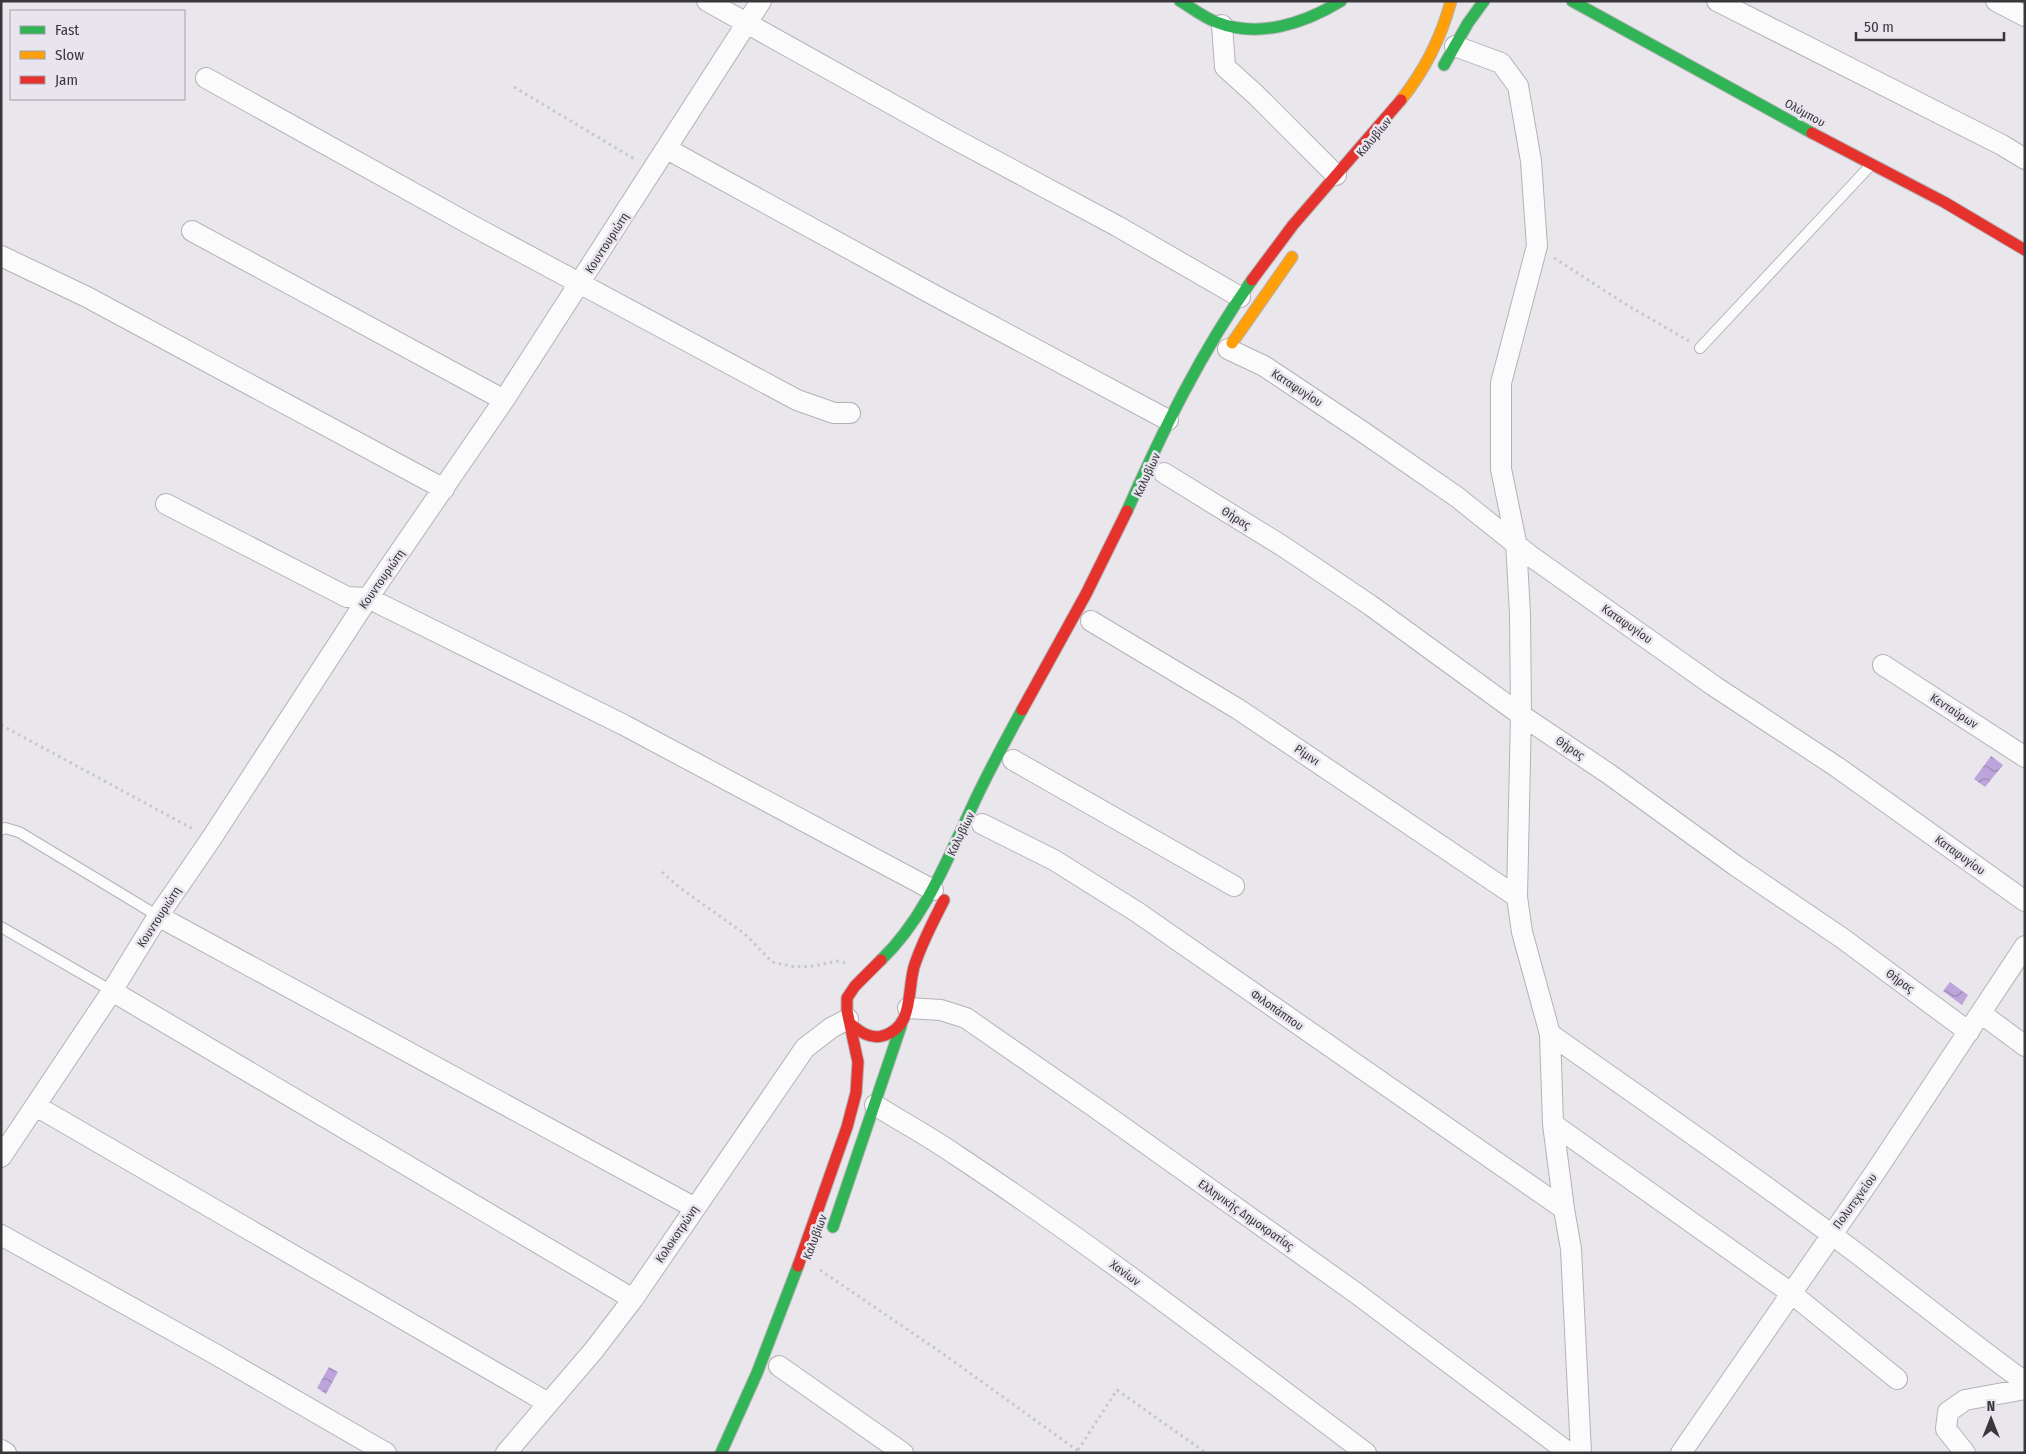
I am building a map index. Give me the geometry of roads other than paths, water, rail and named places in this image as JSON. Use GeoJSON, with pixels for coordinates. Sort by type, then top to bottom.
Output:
{"type":"FeatureCollection","features":[{"type":"Feature","properties":{"kind":"main road"},"geometry":{"type":"LineString","coordinates":[[1180,1],[1222,25],[1259,30],[1290,25],[1320,14],[1341,1]]}},
{"type":"Feature","properties":{"kind":"main road","name":"Καλυβίων"},"geometry":{"type":"LineString","coordinates":[[817,1268],[875,1105],[905,1012],[915,967],[941,890],[998,753],[1056,651],[1109,548],[1168,420],[1190,378],[1240,297],[1277,246],[1336,175],[1388,117],[1424,67],[1449,14],[1451,1]]}},
{"type":"Feature","properties":{"kind":"main road"},"geometry":{"type":"LineString","coordinates":[[1438,75],[1468,23],[1484,1]]}},
{"type":"Feature","properties":{"kind":"main road","name":"Ολύμπου"},"geometry":{"type":"LineString","coordinates":[[1572,1],[1871,165],[1944,202],[2025,250]]}},
{"type":"Feature","properties":{"kind":"main road"},"geometry":{"type":"LineString","coordinates":[[1225,353],[1298,249]]}},
{"type":"Feature","properties":{"kind":"main road","name":"Καλυβίων"},"geometry":{"type":"LineString","coordinates":[[720,1453],[736,1421],[776,1324],[823,1200],[854,1107],[858,1081],[858,1061],[846,1010],[846,1001],[859,981],[893,949],[941,890]]}},
{"type":"Feature","properties":{"kind":"main road"},"geometry":{"type":"LineString","coordinates":[[859,981],[872,976],[882,976]]}},
{"type":"Feature","properties":{"kind":"main road"},"geometry":{"type":"LineString","coordinates":[[850,1022],[858,1031],[876,1037],[894,1032],[905,1012],[905,993],[899,985]]}},
{"type":"Feature","properties":{"kind":"street"},"geometry":{"type":"LineString","coordinates":[[707,1],[747,25],[1117,226],[1240,297]]}},
{"type":"Feature","properties":{"kind":"street","name":"Κουντουριώτη"},"geometry":{"type":"LineString","coordinates":[[1,1157],[112,991],[158,916],[211,839],[368,598],[504,400],[762,1]]}},
{"type":"Feature","properties":{"kind":"street"},"geometry":{"type":"LineString","coordinates":[[1716,1],[2002,145],[2025,159]]}},
{"type":"Feature","properties":{"kind":"street"},"geometry":{"type":"LineString","coordinates":[[1996,1],[2025,16]]}},
{"type":"Feature","properties":{"kind":"street"},"geometry":{"type":"LineString","coordinates":[[1222,25],[1225,67],[1256,95],[1336,175]]}},
{"type":"Feature","properties":{"kind":"street"},"geometry":{"type":"LineString","coordinates":[[1455,46],[1501,63],[1518,86],[1531,161],[1537,246],[1501,384],[1501,469],[1516,542],[1520,614],[1521,716],[1517,898],[1522,932],[1550,1034],[1554,1124],[1564,1209],[1571,1249],[1581,1453]]}},
{"type":"Feature","properties":{"kind":"street"},"geometry":{"type":"LineString","coordinates":[[206,78],[473,226],[798,400],[834,414],[850,414]]}},
{"type":"Feature","properties":{"kind":"street"},"geometry":{"type":"LineString","coordinates":[[667,149],[1168,420]]}},
{"type":"Feature","properties":{"kind":"street"},"geometry":{"type":"LineString","coordinates":[[192,231],[504,400]]}},
{"type":"Feature","properties":{"kind":"street"},"geometry":{"type":"LineString","coordinates":[[1,256],[87,297],[444,490]]}},
{"type":"Feature","properties":{"kind":"street","name":"Καταφυγίου"},"geometry":{"type":"LineString","coordinates":[[1225,353],[1264,366],[1364,432],[1457,497],[1516,542],[1532,557],[1706,680],[1837,767],[2025,902]]}},
{"type":"Feature","properties":{"kind":"street","name":"Θήρας"},"geometry":{"type":"LineString","coordinates":[[1164,472],[1284,547],[1370,605],[1521,716],[1609,774],[1736,866],[1842,938],[1969,1032]]}},
{"type":"Feature","properties":{"kind":"street"},"geometry":{"type":"LineString","coordinates":[[166,504],[347,597],[368,598],[624,725],[941,890]]}},
{"type":"Feature","properties":{"kind":"street","name":"Ρίμινι"},"geometry":{"type":"LineString","coordinates":[[1092,621],[1238,709],[1517,898]]}},
{"type":"Feature","properties":{"kind":"street","name":"Κενταύρων"},"geometry":{"type":"LineString","coordinates":[[1883,665],[2025,757]]}},
{"type":"Feature","properties":{"kind":"street"},"geometry":{"type":"LineString","coordinates":[[1014,760],[1234,886]]}},
{"type":"Feature","properties":{"kind":"street","name":"Φιλοπάππου"},"geometry":{"type":"LineString","coordinates":[[982,824],[1054,860],[1137,912],[1564,1209]]}},
{"type":"Feature","properties":{"kind":"street"},"geometry":{"type":"LineString","coordinates":[[158,916],[695,1208]]}},
{"type":"Feature","properties":{"kind":"street","name":"Πολυτεχνείου"},"geometry":{"type":"LineString","coordinates":[[1681,1453],[1876,1172],[1982,1014],[2025,946]]}},
{"type":"Feature","properties":{"kind":"street"},"geometry":{"type":"LineString","coordinates":[[112,991],[633,1299]]}},
{"type":"Feature","properties":{"kind":"street","name":"Ελληνικής Δημοκρατίας"},"geometry":{"type":"LineString","coordinates":[[905,1012],[941,1010],[966,1018],[1356,1293],[1569,1453]]}},
{"type":"Feature","properties":{"kind":"street"},"geometry":{"type":"LineString","coordinates":[[1982,1014],[2025,1046]]}},
{"type":"Feature","properties":{"kind":"street","name":"Κολοκοτρώνη"},"geometry":{"type":"LineString","coordinates":[[507,1452],[594,1350],[633,1299],[805,1048],[831,1028],[850,1022]]}},
{"type":"Feature","properties":{"kind":"street"},"geometry":{"type":"LineString","coordinates":[[1550,1034],[1714,1149],[2025,1382]]}},
{"type":"Feature","properties":{"kind":"street","name":"Χανίων"},"geometry":{"type":"LineString","coordinates":[[875,1105],[956,1154],[1067,1232],[1175,1309],[1366,1453]]}},
{"type":"Feature","properties":{"kind":"street"},"geometry":{"type":"LineString","coordinates":[[36,1106],[548,1403]]}},
{"type":"Feature","properties":{"kind":"street"},"geometry":{"type":"LineString","coordinates":[[1554,1124],[1791,1293],[1897,1378]]}},
{"type":"Feature","properties":{"kind":"street"},"geometry":{"type":"LineString","coordinates":[[1,1235],[215,1354],[386,1453]]}},
{"type":"Feature","properties":{"kind":"street"},"geometry":{"type":"LineString","coordinates":[[779,1366],[903,1453]]}},
{"type":"Feature","properties":{"kind":"street"},"geometry":{"type":"LineString","coordinates":[[1964,1453],[1946,1429],[1948,1412],[1966,1400],[2025,1388]]}},
{"type":"Feature","properties":{"kind":"street"},"geometry":{"type":"LineString","coordinates":[[1,1450],[6,1453]]}},
{"type":"Feature","properties":{"kind":"lane"},"geometry":{"type":"LineString","coordinates":[[1700,348],[1871,165]]}},
{"type":"Feature","properties":{"kind":"lane"},"geometry":{"type":"LineString","coordinates":[[1,830],[5,828],[19,832],[158,916]]}},
{"type":"Feature","properties":{"kind":"lane"},"geometry":{"type":"LineString","coordinates":[[1,927],[112,991]]}},
{"type":"Feature","properties":{"kind":"water"},"geometry":{"type":"Polygon","coordinates":[[[1991,756],[2003,765],[1985,787],[1974,779],[1991,756]]]}},
{"type":"Feature","properties":{"kind":"water"},"geometry":{"type":"Polygon","coordinates":[[[1950,982],[1968,995],[1962,1005],[1943,991],[1950,982]]]}},
{"type":"Feature","properties":{"kind":"water"},"geometry":{"type":"Polygon","coordinates":[[[329,1367],[338,1372],[326,1394],[317,1388],[329,1367]]]}}]}
